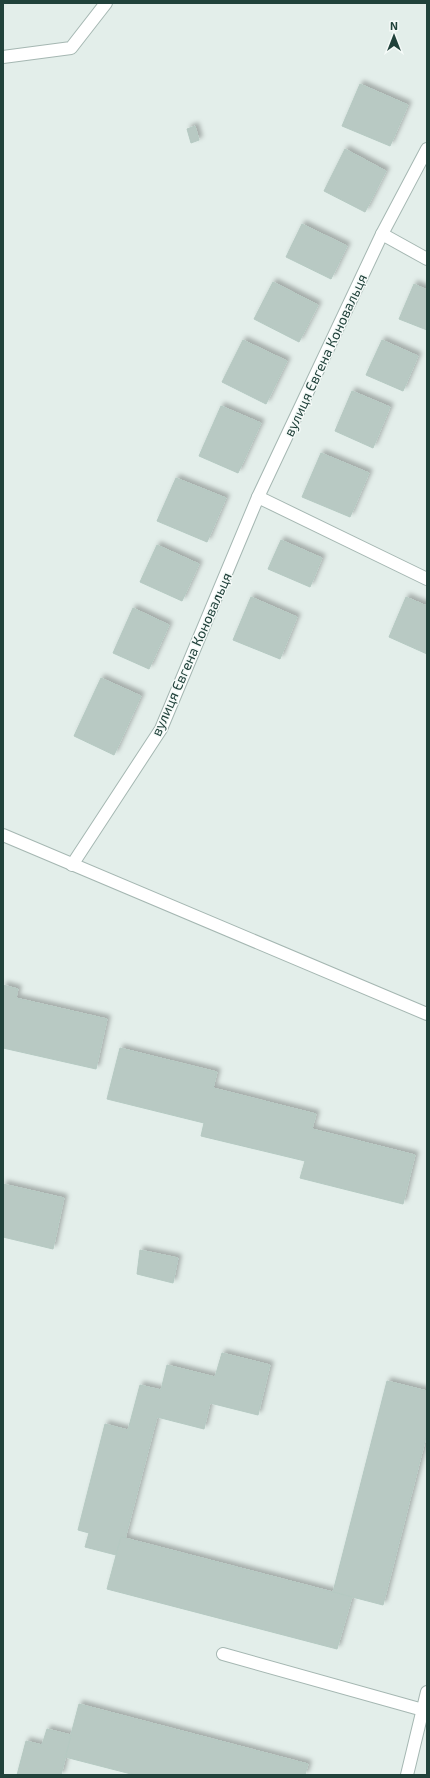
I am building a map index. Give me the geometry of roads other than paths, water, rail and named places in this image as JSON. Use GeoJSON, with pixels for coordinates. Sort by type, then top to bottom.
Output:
{"type":"FeatureCollection","features":[{"type":"Feature","properties":{"kind":"street"},"geometry":{"type":"LineString","coordinates":[[3,57],[71,48],[106,3]]}},
{"type":"Feature","properties":{"kind":"street","name":"вулиця Євгена Коновальця"},"geometry":{"type":"LineString","coordinates":[[72,865],[161,728],[258,497],[382,234],[427,149]]}},
{"type":"Feature","properties":{"kind":"street"},"geometry":{"type":"LineString","coordinates":[[382,234],[427,259]]}},
{"type":"Feature","properties":{"kind":"street"},"geometry":{"type":"LineString","coordinates":[[258,497],[427,578]]}},
{"type":"Feature","properties":{"kind":"street"},"geometry":{"type":"LineString","coordinates":[[3,835],[427,1014]]}},
{"type":"Feature","properties":{"kind":"street"},"geometry":{"type":"LineString","coordinates":[[222,1654],[422,1710]]}},
{"type":"Feature","properties":{"kind":"street"},"geometry":{"type":"LineString","coordinates":[[407,1775],[427,1692]]}}]}
